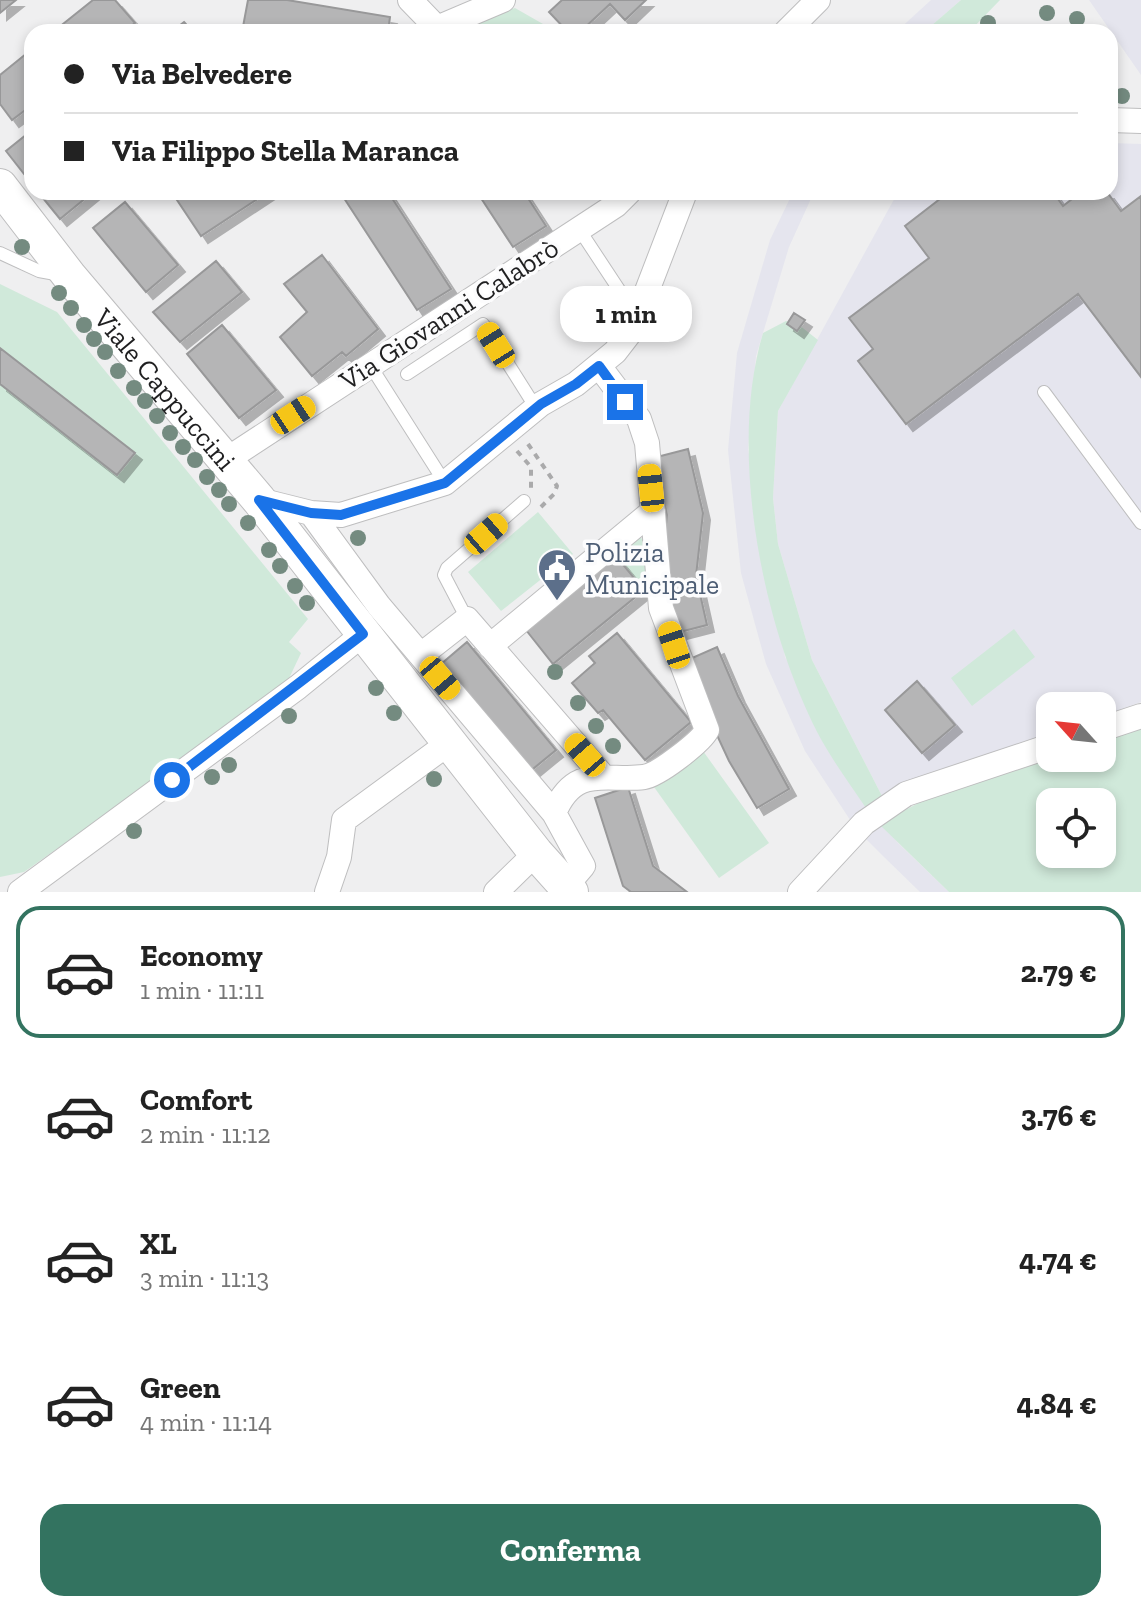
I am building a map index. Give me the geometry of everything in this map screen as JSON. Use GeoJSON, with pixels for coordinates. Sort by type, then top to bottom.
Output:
{"type":"FeatureCollection","features":[{"type":"Feature","properties":{"kind":"street"},"geometry":{"type":"LineString","coordinates":[[410,0],[433,24]]}},
{"type":"Feature","properties":{"kind":"street"},"geometry":{"type":"LineString","coordinates":[[452,24],[503,0]]}},
{"type":"Feature","properties":{"kind":"street"},"geometry":{"type":"LineString","coordinates":[[794,24],[818,0]]}},
{"type":"Feature","properties":{"kind":"street"},"geometry":{"type":"LineString","coordinates":[[1118,120],[1141,121]]}},
{"type":"Feature","properties":{"kind":"street","name":"Viale Cappuccini"},"geometry":{"type":"LineString","coordinates":[[0,186],[70,277],[259,500],[568,890]]}},
{"type":"Feature","properties":{"kind":"street","name":"Via Giovanni Calabrò"},"geometry":{"type":"LineString","coordinates":[[226,460],[579,229],[611,200]]}},
{"type":"Feature","properties":{"kind":"street"},"geometry":{"type":"LineString","coordinates":[[259,500],[311,513],[341,515],[445,483],[513,436],[536,408],[599,366],[632,330],[682,200]]}},
{"type":"Feature","properties":{"kind":"street"},"geometry":{"type":"LineString","coordinates":[[554,813],[560,799],[585,780],[602,775],[646,777],[702,740],[707,730],[661,608],[647,443],[639,419],[599,366]]}},
{"type":"Feature","properties":{"kind":"street"},"geometry":{"type":"LineString","coordinates":[[490,646],[653,511]]}},
{"type":"Feature","properties":{"kind":"street"},"geometry":{"type":"LineString","coordinates":[[311,513],[421,655],[554,813],[583,866],[568,890]]}},
{"type":"Feature","properties":{"kind":"street"},"geometry":{"type":"LineString","coordinates":[[421,655],[467,619],[602,775]]}},
{"type":"Feature","properties":{"kind":"street"},"geometry":{"type":"LineString","coordinates":[[20,892],[298,687],[363,634]]}},
{"type":"Feature","properties":{"kind":"street"},"geometry":{"type":"LineString","coordinates":[[1116,724],[1141,716]]}},
{"type":"Feature","properties":{"kind":"street"},"geometry":{"type":"LineString","coordinates":[[327,892],[339,857],[344,820],[449,743]]}},
{"type":"Feature","properties":{"kind":"street"},"geometry":{"type":"LineString","coordinates":[[800,892],[864,823],[906,794],[1036,751]]}},
{"type":"Feature","properties":{"kind":"street"},"geometry":{"type":"LineString","coordinates":[[496,892],[536,853]]}},
{"type":"Feature","properties":{"kind":"lane"},"geometry":{"type":"LineString","coordinates":[[579,229],[637,317]]}},
{"type":"Feature","properties":{"kind":"lane"},"geometry":{"type":"LineString","coordinates":[[0,253],[39,271],[70,277]]}},
{"type":"Feature","properties":{"kind":"lane"},"geometry":{"type":"LineString","coordinates":[[407,374],[483,324],[536,408]]}},
{"type":"Feature","properties":{"kind":"lane"},"geometry":{"type":"LineString","coordinates":[[370,365],[445,483]]}},
{"type":"Feature","properties":{"kind":"lane"},"geometry":{"type":"LineString","coordinates":[[1044,392],[1141,523]]}},
{"type":"Feature","properties":{"kind":"lane"},"geometry":{"type":"LineString","coordinates":[[467,619],[444,575],[447,568],[526,498]]}},
{"type":"Feature","properties":{"kind":"path"},"geometry":{"type":"LineString","coordinates":[[513,436],[554,477],[557,486],[554,494],[540,508],[526,498],[533,477],[531,467],[513,436]]}},
{"type":"Feature","properties":{"kind":"shaded area"},"geometry":{"type":"Polygon","coordinates":[[[931,0],[961,0],[933,24],[905,24],[931,0]]]}},
{"type":"Feature","properties":{"kind":"shaded area"},"geometry":{"type":"Polygon","coordinates":[[[1089,0],[1141,0],[1141,75],[1118,42],[1118,24],[1106,24],[1089,0]]]}},
{"type":"Feature","properties":{"kind":"shaded area"},"geometry":{"type":"Polygon","coordinates":[[[1118,143],[1141,144],[1141,702],[1116,711],[1116,692],[1036,692],[1036,740],[882,796],[812,660],[778,544],[773,498],[778,411],[894,200],[1118,200],[1118,143]]]}},
{"type":"Feature","properties":{"kind":"shaded area"},"geometry":{"type":"Polygon","coordinates":[[[789,200],[810,200],[789,247],[756,356],[748,449],[785,657],[897,842],[949,892],[920,892],[883,856],[856,829],[805,751],[766,664],[741,573],[728,450],[737,353],[770,240],[789,200]]]}},
{"type":"Feature","properties":{"kind":"green space"},"geometry":{"type":"Polygon","coordinates":[[[961,0],[1000,0],[977,24],[933,24],[961,0]]]}},
{"type":"Feature","properties":{"kind":"green space"},"geometry":{"type":"Polygon","coordinates":[[[515,8],[543,24],[467,24],[515,8]]]}},
{"type":"Feature","properties":{"kind":"green space"},"geometry":{"type":"Polygon","coordinates":[[[0,284],[57,312],[308,619],[289,642],[301,653],[284,689],[24,872],[0,877],[0,284]]]}},
{"type":"Feature","properties":{"kind":"green space"},"geometry":{"type":"Polygon","coordinates":[[[786,321],[799,325],[818,340],[778,411],[773,498],[778,544],[812,660],[882,796],[866,808],[827,750],[801,697],[768,596],[757,541],[750,486],[749,432],[753,381],[763,333],[786,321]]]}},
{"type":"Feature","properties":{"kind":"green space"},"geometry":{"type":"Polygon","coordinates":[[[538,512],[573,554],[501,611],[468,572],[538,512]]]}},
{"type":"Feature","properties":{"kind":"green space"},"geometry":{"type":"Polygon","coordinates":[[[634,535],[643,539],[649,583],[639,587],[623,585],[614,546],[634,535]]]}},
{"type":"Feature","properties":{"kind":"green space"},"geometry":{"type":"Polygon","coordinates":[[[1014,629],[1035,657],[972,706],[951,678],[1014,629]]]}},
{"type":"Feature","properties":{"kind":"green space"},"geometry":{"type":"Polygon","coordinates":[[[1141,726],[1141,892],[949,892],[879,824],[926,799],[1036,763],[1036,772],[1116,772],[1116,734],[1141,726]]]}},
{"type":"Feature","properties":{"kind":"green space"},"geometry":{"type":"Polygon","coordinates":[[[703,751],[769,843],[719,878],[654,787],[703,751]]]}},
{"type":"Feature","properties":{"kind":"building"},"geometry":{"type":"Polygon","coordinates":[[[0,0],[16,0],[0,13],[0,0]]]}},
{"type":"Feature","properties":{"kind":"building"},"geometry":{"type":"Polygon","coordinates":[[[93,0],[115,0],[135,23],[134,24],[63,24],[93,0]]]}},
{"type":"Feature","properties":{"kind":"building"},"geometry":{"type":"Polygon","coordinates":[[[248,0],[287,0],[390,17],[389,24],[244,24],[248,0]]]}},
{"type":"Feature","properties":{"kind":"building"},"geometry":{"type":"Polygon","coordinates":[[[562,0],[646,0],[625,20],[610,4],[589,24],[560,24],[549,12],[562,0]]]}},
{"type":"Feature","properties":{"kind":"building"},"geometry":{"type":"Polygon","coordinates":[[[24,56],[24,111],[12,120],[0,104],[0,75],[24,56]]]}},
{"type":"Feature","properties":{"kind":"building"},"geometry":{"type":"Polygon","coordinates":[[[24,136],[24,174],[6,151],[24,136]]]}},
{"type":"Feature","properties":{"kind":"building"},"geometry":{"type":"Polygon","coordinates":[[[1141,196],[1141,377],[1078,294],[906,424],[858,361],[873,349],[849,318],[929,258],[905,226],[939,200],[1059,200],[1063,206],[1071,200],[1113,200],[1121,211],[1141,196]]]}},
{"type":"Feature","properties":{"kind":"building"},"geometry":{"type":"Polygon","coordinates":[[[45,200],[83,200],[60,219],[45,200]]]}},
{"type":"Feature","properties":{"kind":"building"},"geometry":{"type":"Polygon","coordinates":[[[177,200],[256,200],[201,236],[177,200]]]}},
{"type":"Feature","properties":{"kind":"building"},"geometry":{"type":"Polygon","coordinates":[[[345,200],[393,200],[451,289],[417,310],[345,200]]]}},
{"type":"Feature","properties":{"kind":"building"},"geometry":{"type":"Polygon","coordinates":[[[482,200],[529,200],[546,226],[513,247],[482,200]]]}},
{"type":"Feature","properties":{"kind":"building"},"geometry":{"type":"Polygon","coordinates":[[[125,202],[178,265],[146,292],[93,228],[125,202]]]}},
{"type":"Feature","properties":{"kind":"building"},"geometry":{"type":"Polygon","coordinates":[[[322,255],[378,329],[346,356],[342,352],[312,376],[280,337],[307,312],[284,284],[322,255]]]}},
{"type":"Feature","properties":{"kind":"building"},"geometry":{"type":"Polygon","coordinates":[[[216,261],[242,292],[180,342],[153,312],[216,261]]]}},
{"type":"Feature","properties":{"kind":"building"},"geometry":{"type":"Polygon","coordinates":[[[794,313],[805,320],[797,331],[787,324],[794,313]]]}},
{"type":"Feature","properties":{"kind":"building"},"geometry":{"type":"Polygon","coordinates":[[[222,325],[276,390],[239,418],[187,354],[222,325]]]}},
{"type":"Feature","properties":{"kind":"building"},"geometry":{"type":"Polygon","coordinates":[[[0,348],[135,453],[117,475],[0,384],[0,348]]]}},
{"type":"Feature","properties":{"kind":"building"},"geometry":{"type":"Polygon","coordinates":[[[688,449],[703,513],[696,576],[707,625],[672,634],[660,578],[667,515],[653,458],[688,449]]]}},
{"type":"Feature","properties":{"kind":"building"},"geometry":{"type":"Polygon","coordinates":[[[616,556],[644,590],[553,664],[526,630],[616,556]]]}},
{"type":"Feature","properties":{"kind":"building"},"geometry":{"type":"Polygon","coordinates":[[[617,633],[691,722],[645,760],[603,710],[598,713],[572,683],[595,663],[589,656],[617,633]]]}},
{"type":"Feature","properties":{"kind":"building"},"geometry":{"type":"Polygon","coordinates":[[[467,642],[556,750],[528,773],[440,665],[467,642]]]}},
{"type":"Feature","properties":{"kind":"building"},"geometry":{"type":"Polygon","coordinates":[[[717,647],[738,696],[789,789],[757,808],[729,761],[683,662],[717,647]]]}},
{"type":"Feature","properties":{"kind":"building"},"geometry":{"type":"Polygon","coordinates":[[[917,681],[955,725],[922,753],[885,710],[917,681]]]}},
{"type":"Feature","properties":{"kind":"building"},"geometry":{"type":"Polygon","coordinates":[[[628,787],[653,866],[687,892],[631,892],[623,886],[595,798],[628,787]]]}},
{"type":"Feature","properties":{"kind":"place","name":"Polizia Municipale"},"geometry":{"type":"Point","coordinates":[557,602]}},
{"type":"Feature","properties":{"kind":"route"},"geometry":{"type":"LineString","coordinates":[[172,780],[298,687],[363,634],[259,500],[311,513],[341,515],[445,483],[541,404],[576,384],[599,366],[625,402]]}}]}
